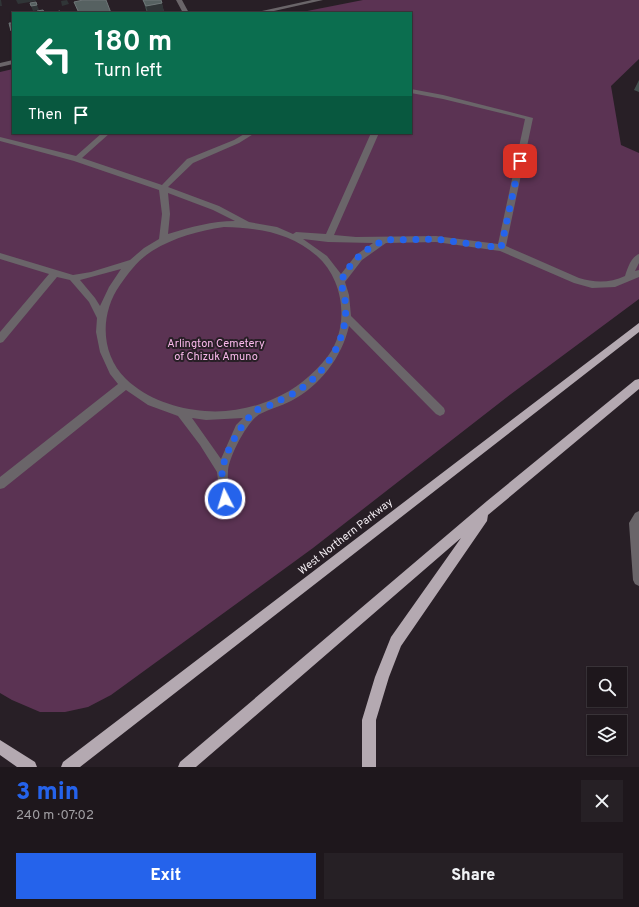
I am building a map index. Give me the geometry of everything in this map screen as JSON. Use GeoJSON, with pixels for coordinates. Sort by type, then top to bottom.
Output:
{"type":"FeatureCollection","features":[{"type":"Feature","properties":{"kind":"main road","name":"West Northern Parkway"},"geometry":{"type":"LineString","coordinates":[[68,767],[639,327]]}},
{"type":"Feature","properties":{"kind":"main road"},"geometry":{"type":"LineString","coordinates":[[185,767],[491,505],[639,383]]}},
{"type":"Feature","properties":{"kind":"main road"},"geometry":{"type":"LineString","coordinates":[[369,767],[369,720],[382,677],[396,642],[491,505]]}},
{"type":"Feature","properties":{"kind":"main road"},"geometry":{"type":"LineString","coordinates":[[0,747],[30,767]]}},
{"type":"Feature","properties":{"kind":"street"},"geometry":{"type":"LineString","coordinates":[[179,0],[185,12]]}},
{"type":"Feature","properties":{"kind":"street"},"geometry":{"type":"LineString","coordinates":[[261,12],[320,0]]}},
{"type":"Feature","properties":{"kind":"street"},"geometry":{"type":"LineString","coordinates":[[0,65],[12,62]]}},
{"type":"Feature","properties":{"kind":"street"},"geometry":{"type":"LineString","coordinates":[[412,92],[443,97],[529,118],[501,248]]}},
{"type":"Feature","properties":{"kind":"street"},"geometry":{"type":"LineString","coordinates":[[77,159],[105,134]]}},
{"type":"Feature","properties":{"kind":"street"},"geometry":{"type":"LineString","coordinates":[[164,188],[181,169],[190,162],[236,142],[249,134]]}},
{"type":"Feature","properties":{"kind":"street"},"geometry":{"type":"LineString","coordinates":[[328,239],[375,134]]}},
{"type":"Feature","properties":{"kind":"street"},"geometry":{"type":"LineString","coordinates":[[0,139],[77,159],[164,188],[216,208],[248,224]]}},
{"type":"Feature","properties":{"kind":"street"},"geometry":{"type":"LineString","coordinates":[[163,241],[167,220],[167,202],[164,188]]}},
{"type":"Feature","properties":{"kind":"street"},"geometry":{"type":"LineString","coordinates":[[220,224],[248,224],[273,228],[292,235],[313,248],[330,264],[340,282],[345,299],[346,317],[342,336],[331,358],[315,377],[295,393],[271,405],[256,410],[232,415],[209,416],[182,414],[146,401],[125,385],[114,372],[104,351],[100,333],[101,318],[106,299],[116,280],[131,263],[148,250],[163,241],[184,232],[220,224]]}},
{"type":"Feature","properties":{"kind":"street"},"geometry":{"type":"LineString","coordinates":[[292,235],[328,239],[436,239],[501,248],[577,281],[592,285],[615,284],[639,273]]}},
{"type":"Feature","properties":{"kind":"street"},"geometry":{"type":"LineString","coordinates":[[340,282],[350,266],[363,252],[384,240]]}},
{"type":"Feature","properties":{"kind":"street"},"geometry":{"type":"LineString","coordinates":[[0,256],[73,278],[91,275],[131,263]]}},
{"type":"Feature","properties":{"kind":"street"},"geometry":{"type":"LineString","coordinates":[[629,277],[633,265],[639,257]]}},
{"type":"Feature","properties":{"kind":"street"},"geometry":{"type":"LineString","coordinates":[[0,339],[56,272]]}},
{"type":"Feature","properties":{"kind":"street"},"geometry":{"type":"LineString","coordinates":[[73,278],[92,300],[101,318]]}},
{"type":"Feature","properties":{"kind":"street"},"geometry":{"type":"LineString","coordinates":[[346,317],[440,411]]}},
{"type":"Feature","properties":{"kind":"street"},"geometry":{"type":"LineString","coordinates":[[0,484],[125,385]]}},
{"type":"Feature","properties":{"kind":"street"},"geometry":{"type":"LineString","coordinates":[[222,471],[231,446],[240,428],[256,410]]}},
{"type":"Feature","properties":{"kind":"street"},"geometry":{"type":"LineString","coordinates":[[182,414],[198,431],[222,471],[225,499]]}},
{"type":"Feature","properties":{"kind":"street"},"geometry":{"type":"LineString","coordinates":[[639,517],[635,523],[639,580]]}},
{"type":"Feature","properties":{"kind":"green space","name":"Arlington Cemetery of Chizuk Amuno"},"geometry":{"type":"Polygon","coordinates":[[[363,0],[639,0],[639,59],[611,86],[621,145],[639,153],[639,299],[511,394],[313,548],[111,695],[88,707],[65,712],[40,712],[0,693],[0,72],[12,69],[12,134],[412,134],[412,12],[302,12],[363,0]]]}},
{"type":"Feature","properties":{"kind":"building"},"geometry":{"type":"Polygon","coordinates":[[[83,0],[106,0],[111,12],[79,12],[74,2],[83,0]]]}},
{"type":"Feature","properties":{"kind":"building"},"geometry":{"type":"Polygon","coordinates":[[[143,0],[161,0],[162,3],[146,6],[143,0]]]}},
{"type":"Feature","properties":{"kind":"building"},"geometry":{"type":"Polygon","coordinates":[[[36,2],[37,5],[31,6],[30,3],[36,2]]]}},
{"type":"Feature","properties":{"kind":"building"},"geometry":{"type":"Polygon","coordinates":[[[9,23],[12,23],[11,31],[9,23]]]}},
{"type":"Feature","properties":{"kind":"route"},"geometry":{"type":"LineString","coordinates":[[225,499],[222,471],[231,446],[240,428],[256,410],[271,405],[295,393],[315,377],[331,358],[342,336],[346,317],[345,299],[340,282],[350,266],[363,252],[384,240],[414,238],[436,239],[501,248],[520,161]]}}]}
